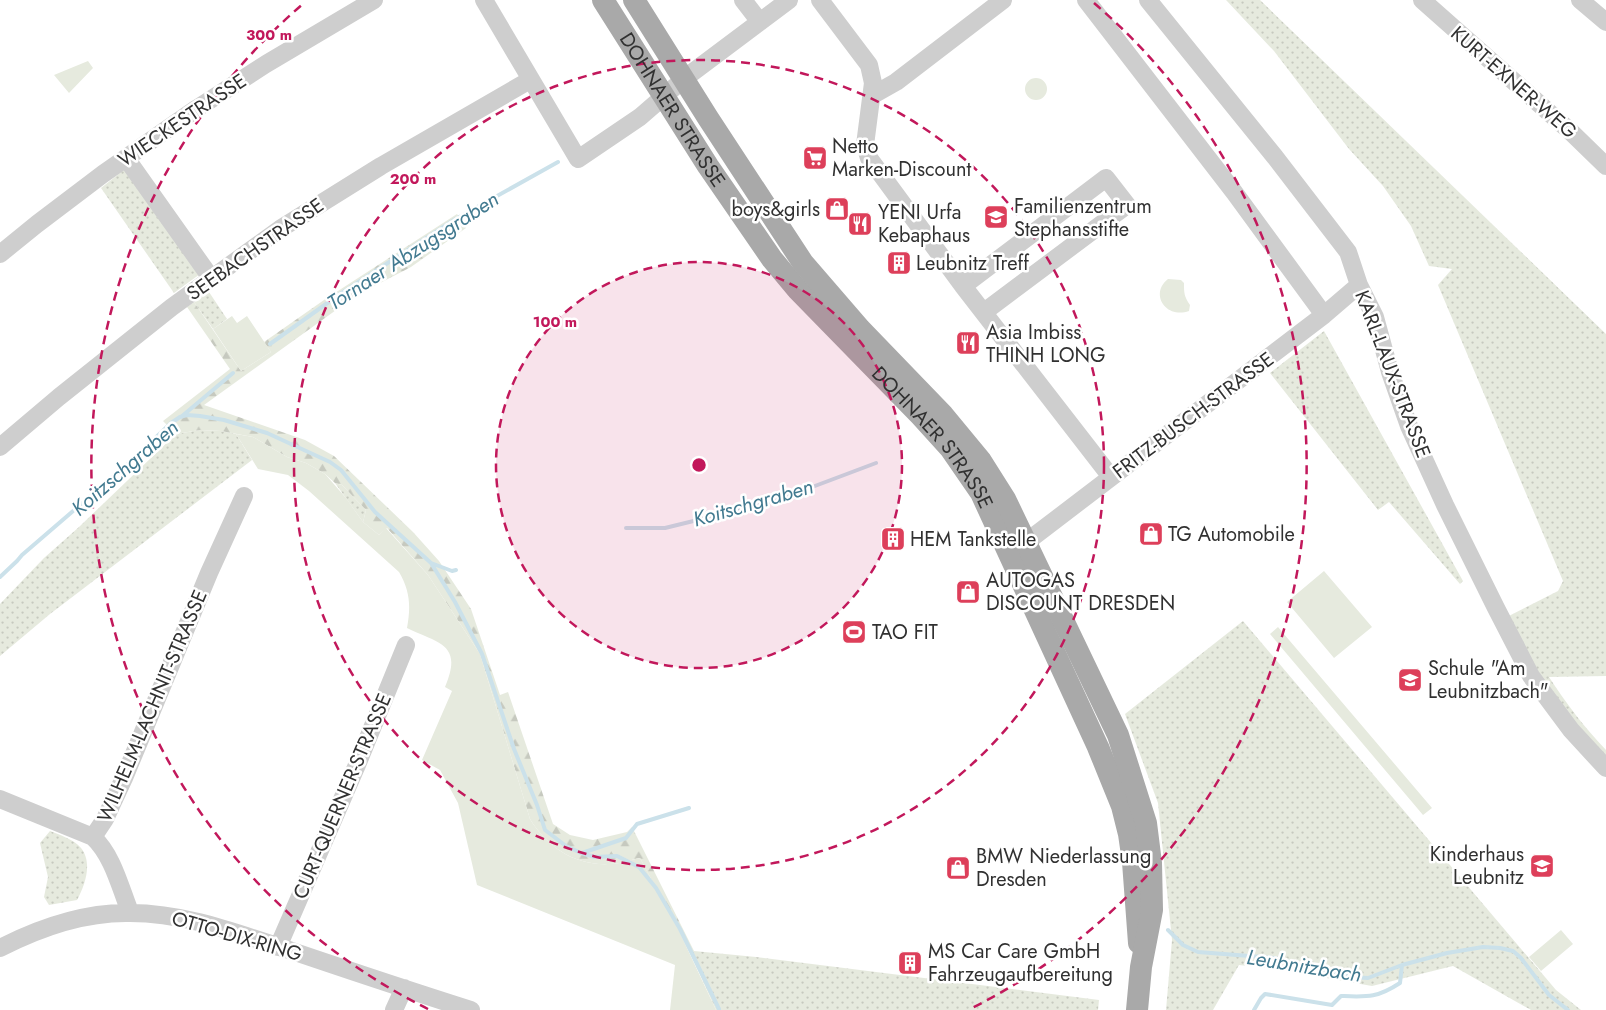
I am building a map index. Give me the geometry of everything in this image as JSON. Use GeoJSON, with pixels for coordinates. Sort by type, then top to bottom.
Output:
{"type":"FeatureCollection","features":[{"type":"Feature","properties":{"kind":"main road","name":"DOHNAER STRASSE"},"geometry":{"type":"LineString","coordinates":[[603,0],[708,166],[772,259],[798,289],[950,448],[981,494],[1098,747],[1122,806],[1133,862],[1136,917],[1142,967]]}},
{"type":"Feature","properties":{"kind":"main road","name":"DOHNAER STRASSE"},"geometry":{"type":"LineString","coordinates":[[634,0],[708,118],[803,263],[860,330],[943,415],[981,461],[1005,499],[1118,735],[1146,823],[1151,863],[1152,910],[1137,1010]]}},
{"type":"Feature","properties":{"kind":"street","name":"WIECKESTRASSE"},"geometry":{"type":"LineString","coordinates":[[0,254],[126,158],[196,109],[266,64],[374,0]]}},
{"type":"Feature","properties":{"kind":"street"},"geometry":{"type":"LineString","coordinates":[[484,0],[578,159],[640,117],[684,78],[789,0]]}},
{"type":"Feature","properties":{"kind":"street"},"geometry":{"type":"LineString","coordinates":[[743,0],[760,22]]}},
{"type":"Feature","properties":{"kind":"street"},"geometry":{"type":"LineString","coordinates":[[820,0],[869,65],[873,82],[873,95],[865,145],[869,158],[963,286],[1111,477]]}},
{"type":"Feature","properties":{"kind":"street"},"geometry":{"type":"LineString","coordinates":[[873,95],[896,82],[1003,0]]}},
{"type":"Feature","properties":{"kind":"street"},"geometry":{"type":"LineString","coordinates":[[1086,0],[1234,192],[1324,315]]}},
{"type":"Feature","properties":{"kind":"street","name":"KARL-LAUX-STRASSE"},"geometry":{"type":"LineString","coordinates":[[1148,0],[1287,172],[1348,252],[1359,285],[1375,317],[1390,372],[1409,426],[1445,505],[1496,608],[1531,676],[1571,730],[1606,768]]}},
{"type":"Feature","properties":{"kind":"street","name":"KURT-EXNER-WEG"},"geometry":{"type":"LineString","coordinates":[[1422,0],[1571,132],[1606,166]]}},
{"type":"Feature","properties":{"kind":"street"},"geometry":{"type":"LineString","coordinates":[[1580,0],[1606,22]]}},
{"type":"Feature","properties":{"kind":"street","name":"SEEBACHSTRASSE"},"geometry":{"type":"LineString","coordinates":[[0,448],[59,397],[211,278],[295,219],[530,80]]}},
{"type":"Feature","properties":{"kind":"street"},"geometry":{"type":"LineString","coordinates":[[126,158],[211,278]]}},
{"type":"Feature","properties":{"kind":"street"},"geometry":{"type":"LineString","coordinates":[[963,286],[1106,178],[1127,205],[984,312]]}},
{"type":"Feature","properties":{"kind":"street","name":"FRITZ-BUSCH-STRASSE"},"geometry":{"type":"LineString","coordinates":[[1025,543],[1324,315],[1359,285]]}},
{"type":"Feature","properties":{"kind":"street","name":"WILHELM-LACHNIT-STRASSE"},"geometry":{"type":"LineString","coordinates":[[130,912],[109,858],[101,844],[93,837],[106,819],[209,573],[244,496]]}},
{"type":"Feature","properties":{"kind":"street","name":"CURT-QUERNER-STRASSE"},"geometry":{"type":"LineString","coordinates":[[278,946],[357,765],[406,645]]}},
{"type":"Feature","properties":{"kind":"street"},"geometry":{"type":"LineString","coordinates":[[0,799],[93,837]]}},
{"type":"Feature","properties":{"kind":"street","name":"OTTO-DIX-RING"},"geometry":{"type":"LineString","coordinates":[[0,948],[31,934],[79,919],[130,912],[174,916],[222,928],[471,1010]]}},
{"type":"Feature","properties":{"kind":"street"},"geometry":{"type":"LineString","coordinates":[[394,1010],[404,988]]}},
{"type":"Feature","properties":{"kind":"green space"},"geometry":{"type":"Polygon","coordinates":[[[1226,0],[1260,0],[1606,334],[1606,676],[1549,677],[1590,733],[1606,750],[1606,768],[1571,730],[1503,619],[1558,591],[1563,581],[1438,285],[1452,269],[1429,266],[1411,226],[1383,186],[1349,149],[1274,51],[1226,0]]]}},
{"type":"Feature","properties":{"kind":"green space"},"geometry":{"type":"Polygon","coordinates":[[[88,61],[93,68],[69,93],[54,75],[88,61]]]}},
{"type":"Feature","properties":{"kind":"green space"},"geometry":{"type":"Polygon","coordinates":[[[1036,78],[1044,81],[1047,89],[1044,97],[1036,100],[1028,97],[1025,89],[1028,81],[1036,78]]]}},
{"type":"Feature","properties":{"kind":"green space"},"geometry":{"type":"Polygon","coordinates":[[[125,169],[200,274],[174,293],[101,188],[125,169]]]}},
{"type":"Feature","properties":{"kind":"green space"},"geometry":{"type":"Polygon","coordinates":[[[457,214],[466,228],[411,267],[357,295],[204,405],[305,440],[334,456],[413,532],[439,561],[471,609],[500,695],[508,692],[553,824],[570,835],[593,840],[627,832],[632,827],[694,951],[690,953],[640,858],[614,864],[585,862],[563,853],[537,829],[530,819],[480,654],[428,575],[387,528],[379,535],[363,522],[366,510],[342,485],[335,483],[325,474],[306,463],[287,457],[253,437],[221,431],[200,430],[176,434],[163,421],[230,369],[187,307],[194,302],[241,371],[271,352],[264,342],[324,300],[457,214]]]}},
{"type":"Feature","properties":{"kind":"green space"},"geometry":{"type":"Polygon","coordinates":[[[1168,279],[1181,280],[1184,283],[1185,294],[1190,305],[1189,311],[1181,313],[1173,311],[1163,304],[1160,298],[1160,291],[1168,279]]]}},
{"type":"Feature","properties":{"kind":"green space"},"geometry":{"type":"Polygon","coordinates":[[[209,292],[227,319],[213,329],[194,302],[209,292]]]}},
{"type":"Feature","properties":{"kind":"green space"},"geometry":{"type":"Polygon","coordinates":[[[232,316],[237,323],[247,316],[271,352],[241,371],[213,329],[232,316]]]}},
{"type":"Feature","properties":{"kind":"green space"},"geometry":{"type":"Polygon","coordinates":[[[1324,331],[1463,581],[1460,584],[1389,502],[1378,510],[1270,373],[1324,331]]]}},
{"type":"Feature","properties":{"kind":"green space"},"geometry":{"type":"Polygon","coordinates":[[[200,430],[236,434],[252,460],[50,614],[0,656],[0,604],[44,558],[176,434],[200,430]]]}},
{"type":"Feature","properties":{"kind":"green space"},"geometry":{"type":"Polygon","coordinates":[[[236,434],[253,437],[287,457],[306,463],[325,474],[346,498],[363,522],[379,535],[386,528],[428,575],[480,654],[530,819],[554,846],[563,853],[585,862],[610,864],[640,858],[679,931],[716,1010],[670,1010],[675,965],[477,885],[458,803],[440,770],[422,760],[452,691],[445,687],[450,673],[450,654],[438,642],[407,628],[409,599],[399,572],[309,491],[288,475],[258,469],[236,434]]]}},
{"type":"Feature","properties":{"kind":"green space"},"geometry":{"type":"Polygon","coordinates":[[[335,483],[342,485],[366,510],[363,522],[335,483]]]}},
{"type":"Feature","properties":{"kind":"green space"},"geometry":{"type":"Polygon","coordinates":[[[1324,571],[1372,627],[1334,658],[1287,602],[1324,571]]]}},
{"type":"Feature","properties":{"kind":"green space"},"geometry":{"type":"Polygon","coordinates":[[[1243,621],[1556,990],[1581,1010],[1531,1010],[1453,966],[1372,986],[1276,969],[1239,965],[1213,1010],[1166,1010],[1172,940],[1158,803],[1125,714],[1243,621]]]}},
{"type":"Feature","properties":{"kind":"green space"},"geometry":{"type":"Polygon","coordinates":[[[1278,627],[1432,808],[1423,815],[1270,634],[1278,627]]]}},
{"type":"Feature","properties":{"kind":"green space"},"geometry":{"type":"Polygon","coordinates":[[[50,831],[74,842],[85,854],[87,860],[86,874],[83,888],[77,900],[49,905],[44,897],[48,877],[40,843],[50,831]]]}},
{"type":"Feature","properties":{"kind":"green space"},"geometry":{"type":"Polygon","coordinates":[[[1561,930],[1573,944],[1541,971],[1529,957],[1561,930]]]}},
{"type":"Feature","properties":{"kind":"green space"},"geometry":{"type":"Polygon","coordinates":[[[694,951],[1099,1000],[1098,1010],[716,1010],[690,953],[694,951]]]}},
{"type":"Feature","properties":{"kind":"waterway","name":"Tornaer Abzugsgraben"},"geometry":{"type":"LineString","coordinates":[[270,344],[340,294],[454,220],[558,162]]}},
{"type":"Feature","properties":{"kind":"waterway","name":"Tornaer Abzugsgraben"},"geometry":{"type":"LineString","coordinates":[[181,417],[233,373]]}},
{"type":"Feature","properties":{"kind":"waterway","name":"Koitzschgraben"},"geometry":{"type":"LineString","coordinates":[[0,577],[22,555],[180,417],[187,415],[224,420],[267,433],[330,462],[341,470],[375,512],[431,563],[455,602],[482,654],[514,749],[545,830],[566,846],[581,853],[595,857],[617,856],[639,867],[656,888],[680,929],[719,1009]]}},
{"type":"Feature","properties":{"kind":"waterway","name":"Koitschgraben"},"geometry":{"type":"LineString","coordinates":[[626,528],[665,528],[775,501],[876,463]]}},
{"type":"Feature","properties":{"kind":"waterway","name":"Koitschgraben"},"geometry":{"type":"LineString","coordinates":[[431,563],[452,571],[456,570]]}},
{"type":"Feature","properties":{"kind":"waterway"},"geometry":{"type":"LineString","coordinates":[[582,853],[626,838],[637,824],[689,808]]}},
{"type":"Feature","properties":{"kind":"waterway","name":"Leubnitzbach"},"geometry":{"type":"LineString","coordinates":[[1168,930],[1183,945],[1198,952],[1274,958],[1351,977],[1368,978],[1402,965],[1447,953],[1483,947],[1500,948],[1513,951],[1521,958],[1549,995],[1568,1010]]}},
{"type":"Feature","properties":{"kind":"waterway"},"geometry":{"type":"LineString","coordinates":[[1254,1010],[1265,994],[1332,1005],[1341,996],[1372,996],[1385,992],[1400,983],[1402,965]]}},
{"type":"Feature","properties":{"kind":"place","name":"Netto Marken-Discount"},"geometry":{"type":"Point","coordinates":[815,158]}},
{"type":"Feature","properties":{"kind":"place","name":"boys&girls"},"geometry":{"type":"Point","coordinates":[837,209]}},
{"type":"Feature","properties":{"kind":"place","name":"Familienzentrum Stephansstifte"},"geometry":{"type":"Point","coordinates":[996,217]}},
{"type":"Feature","properties":{"kind":"place","name":"YENI Urfa Kebaphaus"},"geometry":{"type":"Point","coordinates":[860,224]}},
{"type":"Feature","properties":{"kind":"place","name":"Leubnitz Treff"},"geometry":{"type":"Point","coordinates":[899,263]}},
{"type":"Feature","properties":{"kind":"place","name":"Asia Imbiss THINH LONG"},"geometry":{"type":"Point","coordinates":[968,343]}},
{"type":"Feature","properties":{"kind":"place","name":"TG Automobile"},"geometry":{"type":"Point","coordinates":[1151,534]}},
{"type":"Feature","properties":{"kind":"place","name":"HEM Tankstelle"},"geometry":{"type":"Point","coordinates":[893,539]}},
{"type":"Feature","properties":{"kind":"place","name":"AUTOGAS DISCOUNT DRESDEN"},"geometry":{"type":"Point","coordinates":[968,592]}},
{"type":"Feature","properties":{"kind":"place","name":"TAO FIT"},"geometry":{"type":"Point","coordinates":[854,632]}},
{"type":"Feature","properties":{"kind":"place","name":"Schule \"Am Leubnitzbach\""},"geometry":{"type":"Point","coordinates":[1410,680]}},
{"type":"Feature","properties":{"kind":"place","name":"Kinderhaus Leubnitz"},"geometry":{"type":"Point","coordinates":[1542,866]}},
{"type":"Feature","properties":{"kind":"place","name":"BMW Niederlassung Dresden"},"geometry":{"type":"Point","coordinates":[958,868]}},
{"type":"Feature","properties":{"kind":"place","name":"MS Car Care GmbH Fahrzeugaufbereitung"},"geometry":{"type":"Point","coordinates":[910,963]}}]}
